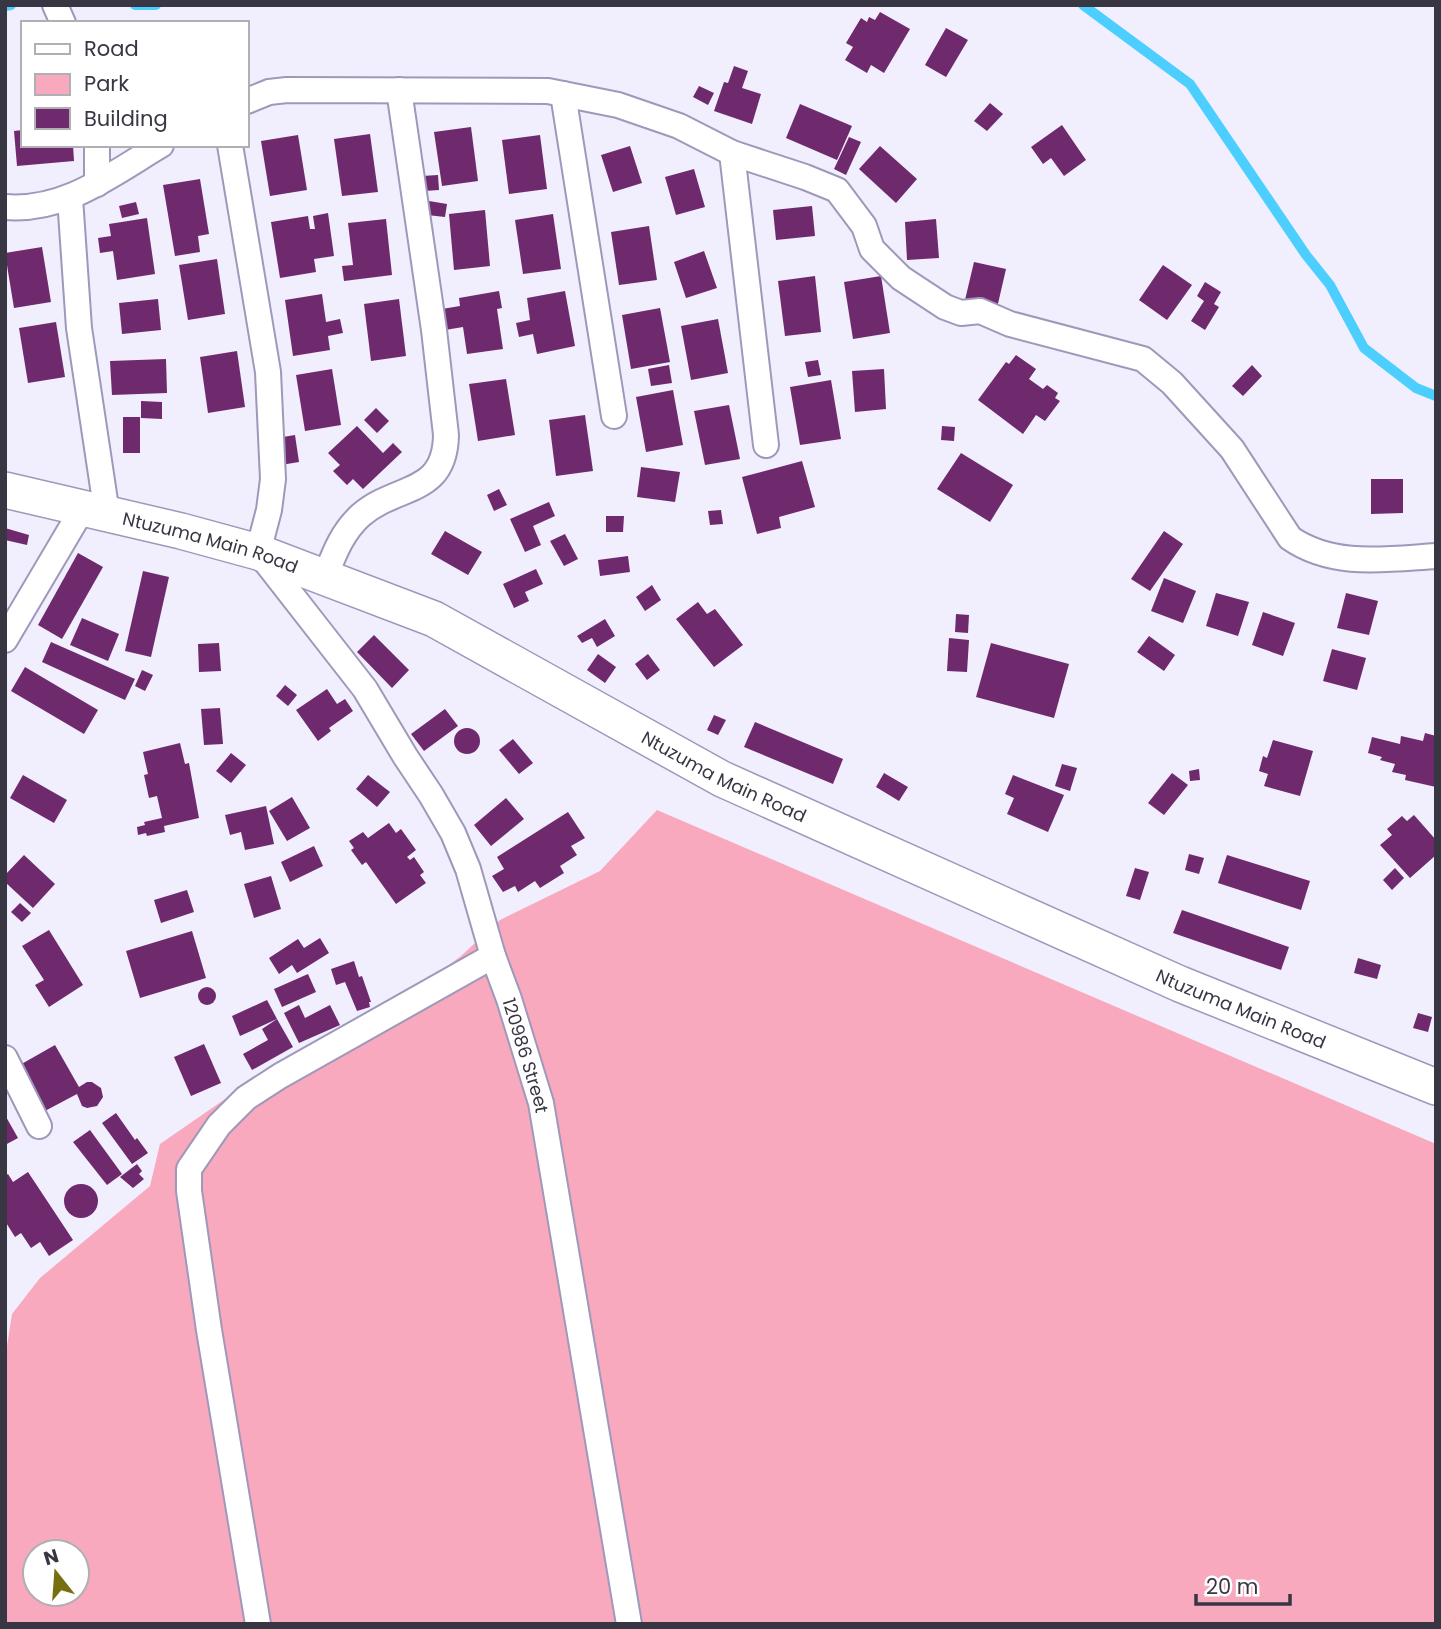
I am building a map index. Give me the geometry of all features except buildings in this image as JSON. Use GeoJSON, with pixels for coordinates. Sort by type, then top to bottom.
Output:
{"type":"FeatureCollection","features":[{"type":"Feature","properties":{"kind":"main road","name":"Ntuzuma Main Road"},"geometry":{"type":"LineString","coordinates":[[5,490],[258,552],[433,619],[722,779],[1180,984],[1436,1087]]}},
{"type":"Feature","properties":{"kind":"street"},"geometry":{"type":"LineString","coordinates":[[55,5],[62,21]]}},
{"type":"Feature","properties":{"kind":"street"},"geometry":{"type":"LineString","coordinates":[[248,101],[269,92],[288,90],[548,91],[618,105],[679,126],[732,153],[837,190],[864,226],[872,249],[901,278],[945,307],[961,313],[980,311],[1010,324],[1143,359],[1172,383],[1232,449],[1290,538],[1322,555],[1358,559],[1436,556]]}},
{"type":"Feature","properties":{"kind":"street"},"geometry":{"type":"LineString","coordinates":[[325,577],[342,536],[352,524],[370,508],[424,482],[442,464],[446,451],[434,330],[400,90]]}},
{"type":"Feature","properties":{"kind":"street"},"geometry":{"type":"LineString","coordinates":[[563,94],[614,416]]}},
{"type":"Feature","properties":{"kind":"street"},"geometry":{"type":"LineString","coordinates":[[97,147],[97,184]]}},
{"type":"Feature","properties":{"kind":"street"},"geometry":{"type":"LineString","coordinates":[[5,207],[53,203],[70,198],[158,147]]}},
{"type":"Feature","properties":{"kind":"street"},"geometry":{"type":"LineString","coordinates":[[230,147],[268,372],[273,479],[269,510],[258,552]]}},
{"type":"Feature","properties":{"kind":"street"},"geometry":{"type":"LineString","coordinates":[[732,153],[766,445]]}},
{"type":"Feature","properties":{"kind":"street"},"geometry":{"type":"LineString","coordinates":[[5,640],[95,511],[70,198]]}},
{"type":"Feature","properties":{"kind":"street","name":"120986 Street"},"geometry":{"type":"LineString","coordinates":[[258,552],[365,689],[453,833],[468,869],[541,1103],[629,1624]]}},
{"type":"Feature","properties":{"kind":"street"},"geometry":{"type":"LineString","coordinates":[[258,1624],[201,1281],[189,1191],[190,1169],[219,1125],[246,1098],[280,1076],[493,956]]}},
{"type":"Feature","properties":{"kind":"street"},"geometry":{"type":"LineString","coordinates":[[5,1058],[38,1126]]}},
{"type":"Feature","properties":{"kind":"green space"},"geometry":{"type":"Polygon","coordinates":[[[657,810],[1436,1144],[1436,1624],[5,1624],[5,1359],[12,1314],[40,1278],[150,1186],[160,1144],[263,1073],[432,978],[500,920],[600,871],[657,810]]]}},
{"type":"Feature","properties":{"kind":"waterway"},"geometry":{"type":"LineString","coordinates":[[5,6],[11,5]]}},
{"type":"Feature","properties":{"kind":"waterway"},"geometry":{"type":"LineString","coordinates":[[135,5],[156,5]]}},
{"type":"Feature","properties":{"kind":"waterway"},"geometry":{"type":"LineString","coordinates":[[1083,5],[1190,84],[1306,255],[1330,285],[1364,348],[1416,388],[1436,396]]}}]}
